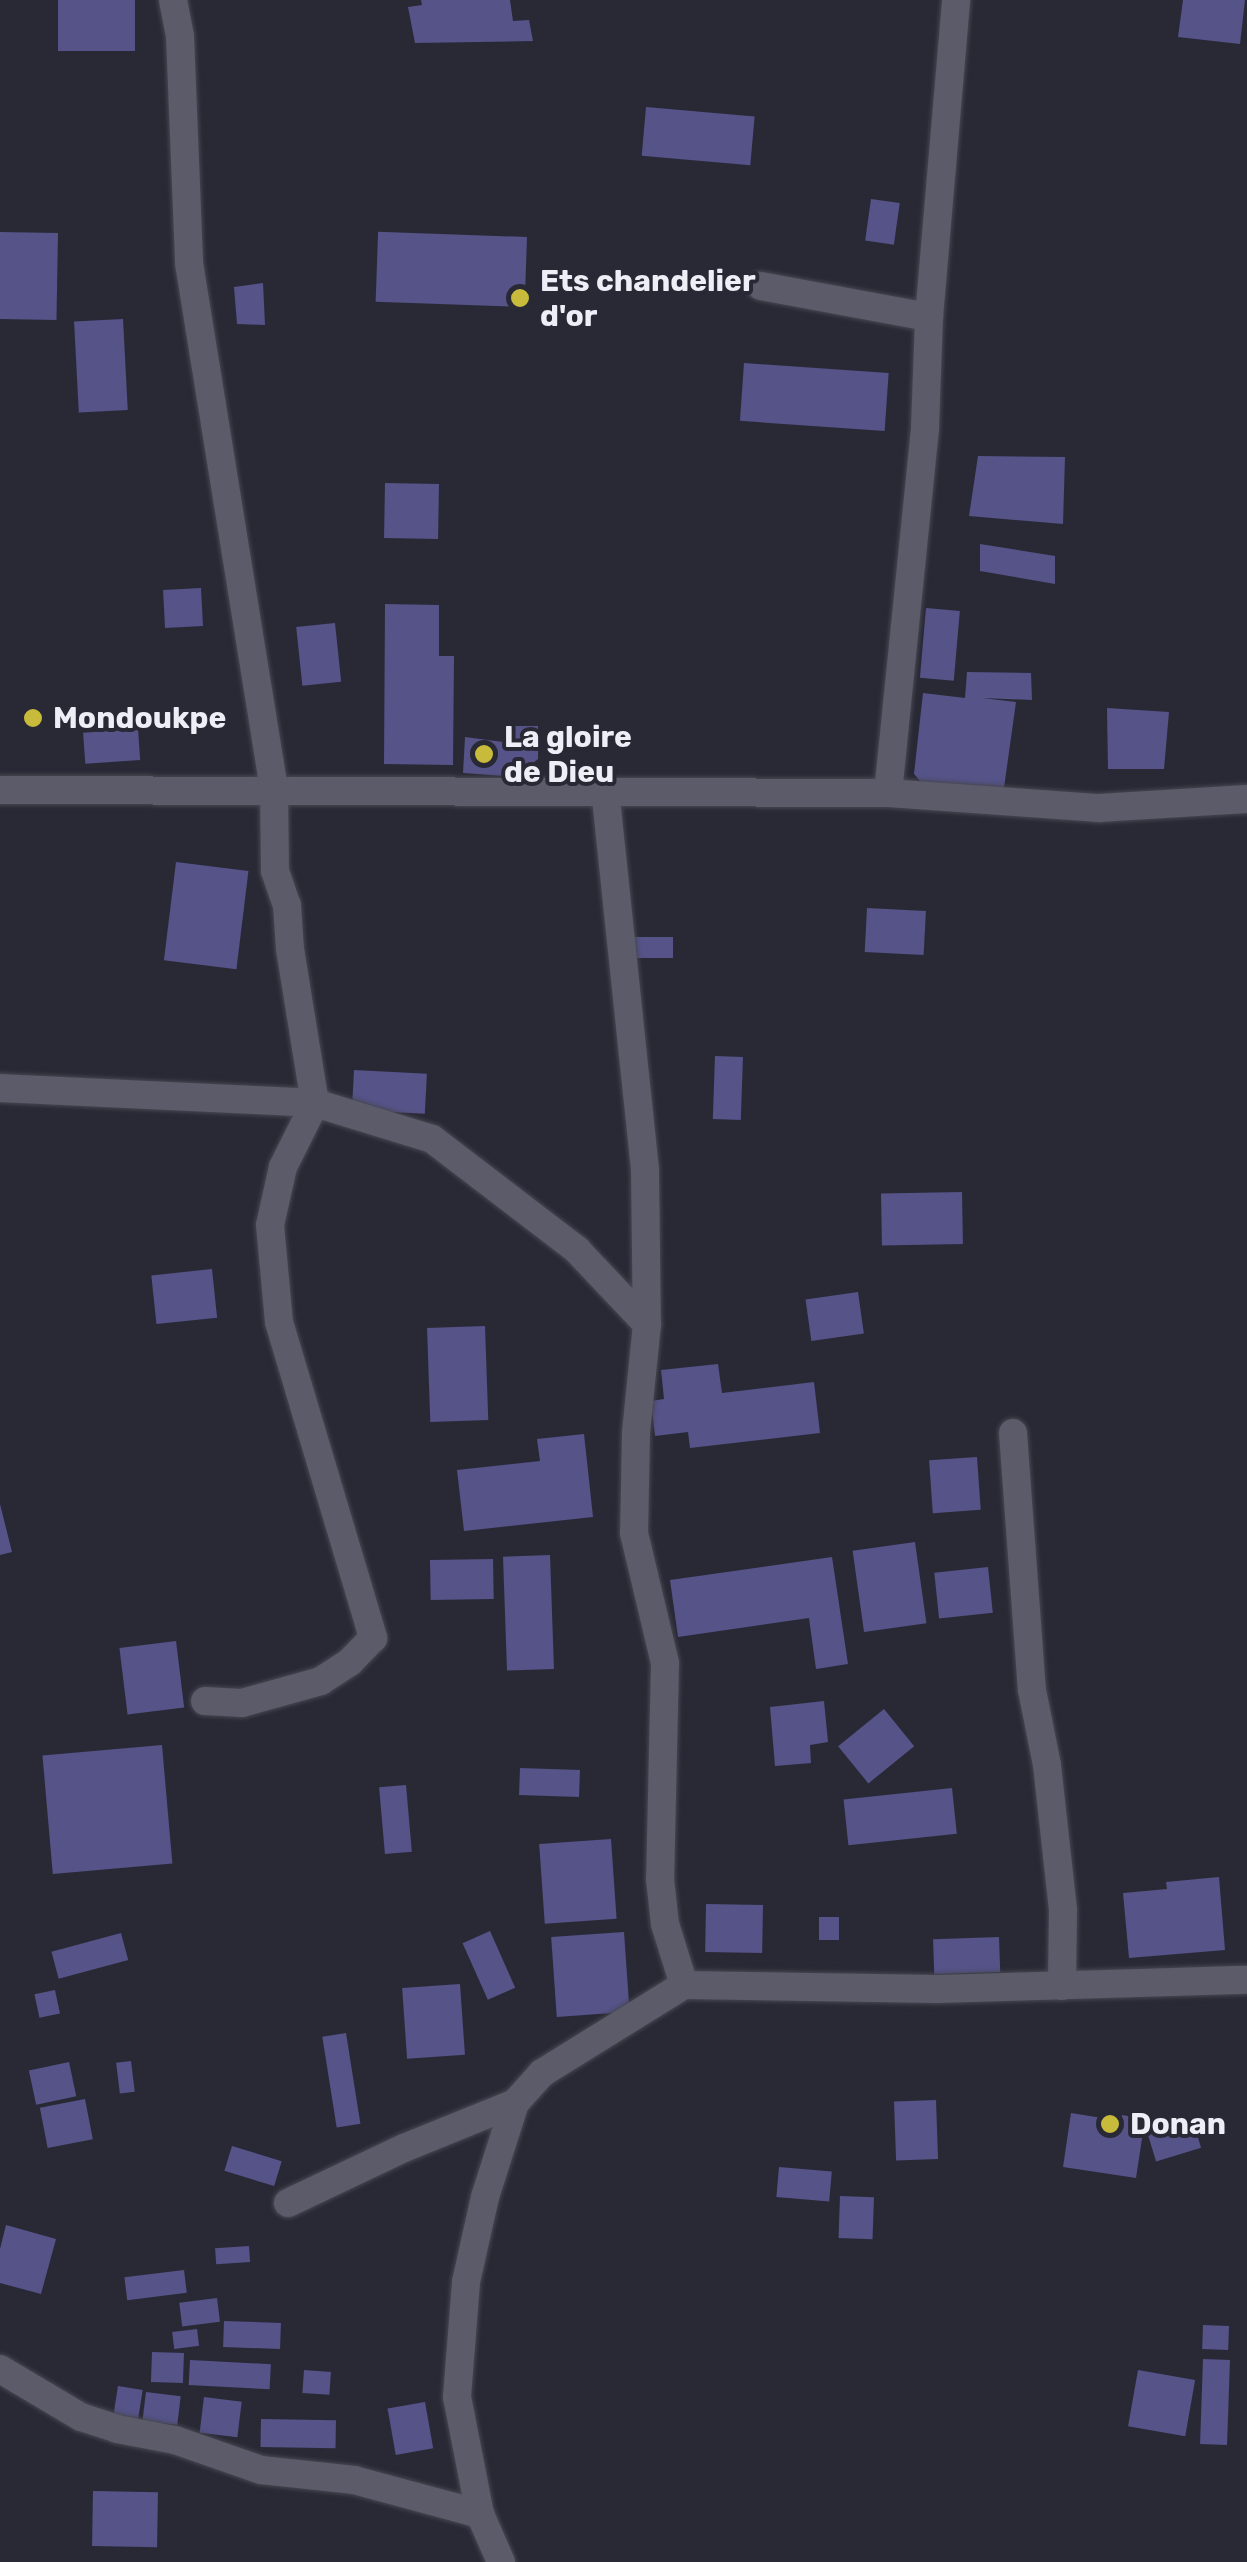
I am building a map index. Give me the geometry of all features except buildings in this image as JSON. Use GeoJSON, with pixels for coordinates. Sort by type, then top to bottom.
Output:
{"type":"FeatureCollection","features":[{"type":"Feature","properties":{"kind":"street"},"geometry":{"type":"LineString","coordinates":[[174,0],[182,72],[189,263],[274,790],[275,870],[288,905],[290,950],[315,1103],[283,1167],[270,1226],[278,1322],[373,1638],[350,1662],[321,1681],[242,1703],[204,1701]]}},
{"type":"Feature","properties":{"kind":"street"},"geometry":{"type":"LineString","coordinates":[[888,793],[925,427],[928,317],[956,0]]}},
{"type":"Feature","properties":{"kind":"street"},"geometry":{"type":"LineString","coordinates":[[761,286],[928,317]]}},
{"type":"Feature","properties":{"kind":"street"},"geometry":{"type":"LineString","coordinates":[[0,790],[888,793],[1099,808],[1247,800]]}},
{"type":"Feature","properties":{"kind":"street"},"geometry":{"type":"LineString","coordinates":[[605,790],[645,1171],[647,1324],[636,1432],[634,1533],[665,1663],[660,1879],[666,1924],[684,1985]]}},
{"type":"Feature","properties":{"kind":"street"},"geometry":{"type":"LineString","coordinates":[[0,1088],[315,1103],[432,1139],[577,1250],[647,1324]]}},
{"type":"Feature","properties":{"kind":"street"},"geometry":{"type":"LineString","coordinates":[[1013,1433],[1032,1690],[1047,1766],[1063,1910],[1062,1986]]}},
{"type":"Feature","properties":{"kind":"street"},"geometry":{"type":"LineString","coordinates":[[501,2562],[480,2514],[457,2396],[466,2282],[486,2197],[515,2104],[542,2073],[684,1985],[937,1989],[1247,1980]]}},
{"type":"Feature","properties":{"kind":"street"},"geometry":{"type":"LineString","coordinates":[[288,2202],[404,2148],[515,2104]]}},
{"type":"Feature","properties":{"kind":"street"},"geometry":{"type":"LineString","coordinates":[[0,2369],[81,2417],[117,2429],[175,2440],[261,2470],[354,2480],[480,2514]]}},
{"type":"Feature","properties":{"kind":"place","name":"Ets chandelier d'or"},"geometry":{"type":"Point","coordinates":[520,298]}},
{"type":"Feature","properties":{"kind":"place","name":"Mondoukpe"},"geometry":{"type":"Point","coordinates":[33,718]}},
{"type":"Feature","properties":{"kind":"place","name":"La gloire de Dieu"},"geometry":{"type":"Point","coordinates":[484,754]}},
{"type":"Feature","properties":{"kind":"place","name":"Donan"},"geometry":{"type":"Point","coordinates":[1110,2124]}}]}
